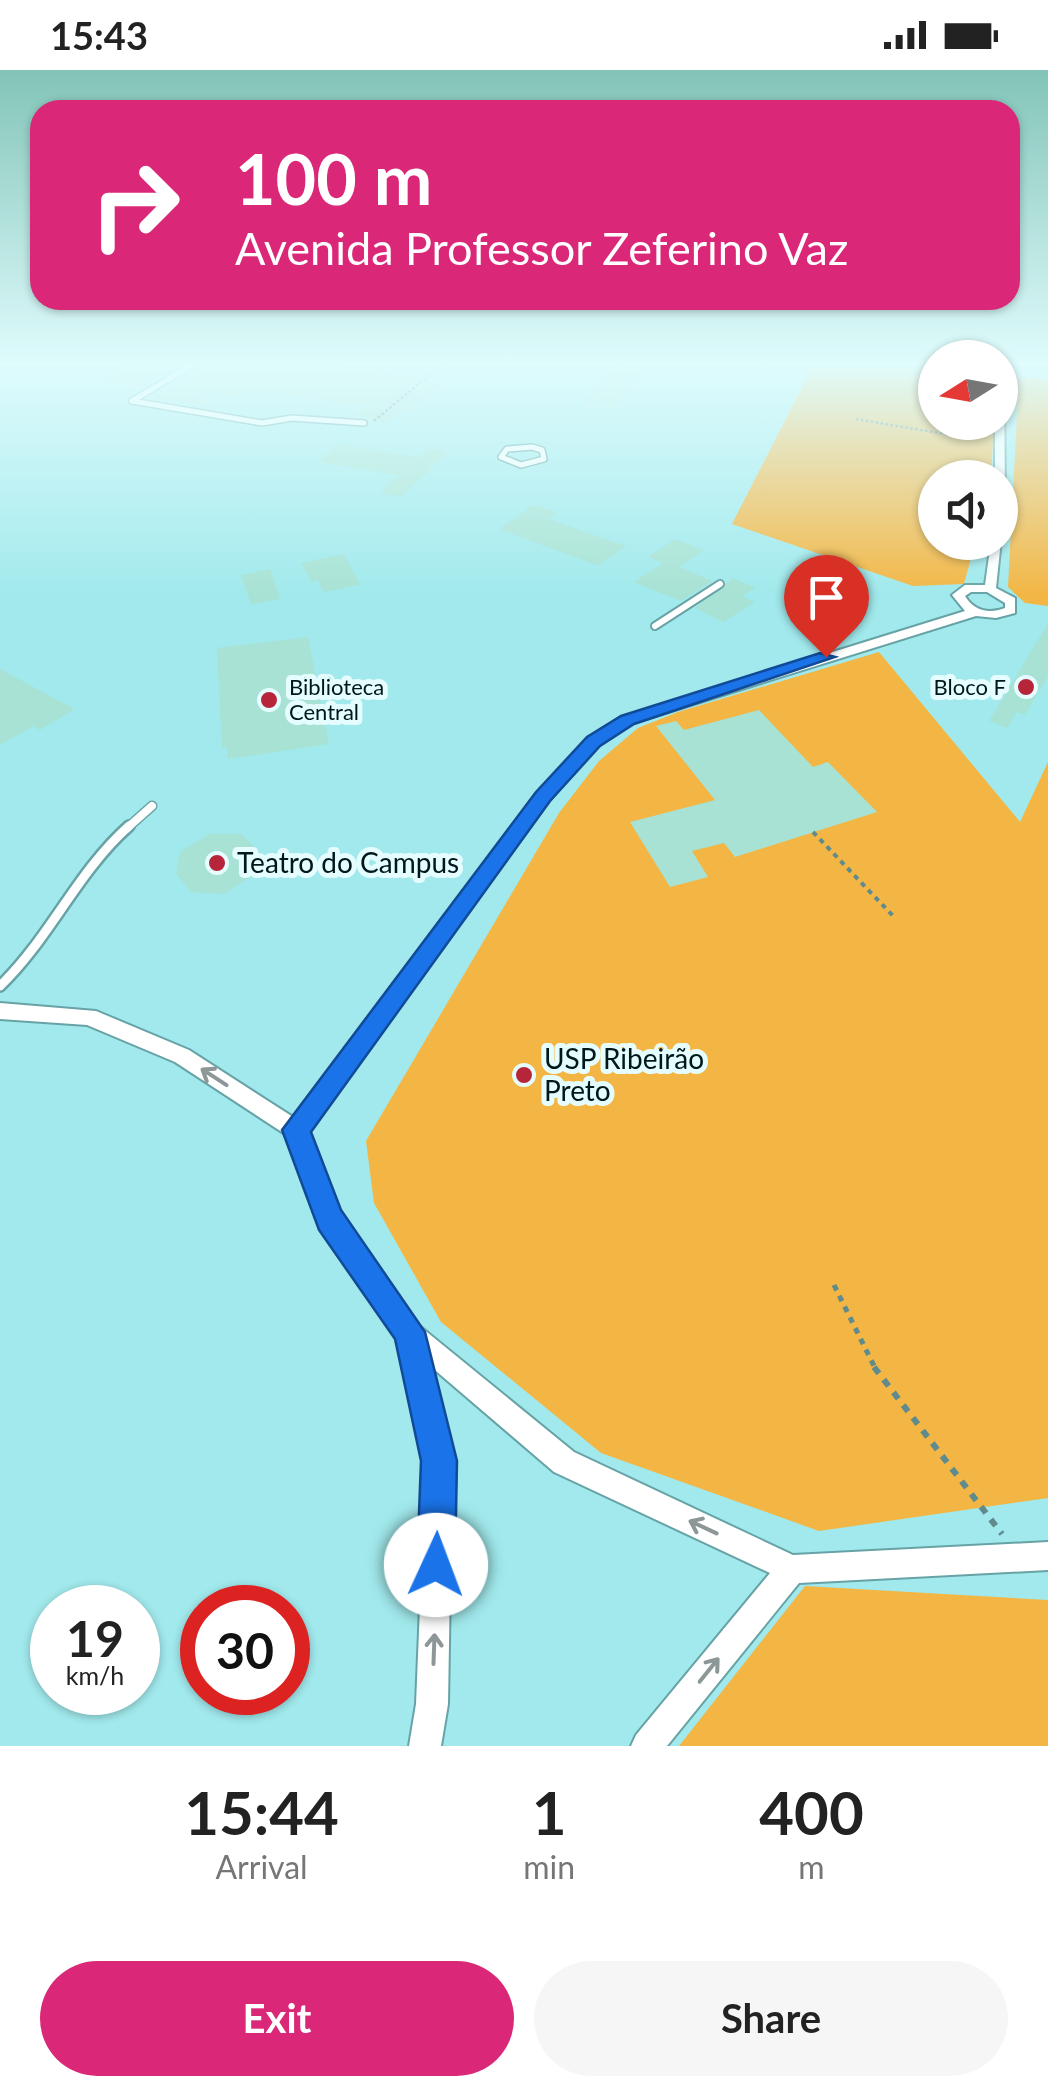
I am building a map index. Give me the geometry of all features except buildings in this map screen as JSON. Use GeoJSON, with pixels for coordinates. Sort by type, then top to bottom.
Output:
{"type":"FeatureCollection","features":[{"type":"Feature","properties":{"kind":"street"},"geometry":{"type":"LineString","coordinates":[[990,589],[994,560]]}},
{"type":"Feature","properties":{"kind":"street"},"geometry":{"type":"LineString","coordinates":[[969,588],[990,589],[1006,596],[1011,610],[1001,615],[976,612],[962,604],[958,595],[969,588]]}},
{"type":"Feature","properties":{"kind":"street"},"geometry":{"type":"LineString","coordinates":[[296,1130],[543,796],[594,742],[628,720],[976,612]]}},
{"type":"Feature","properties":{"kind":"street"},"geometry":{"type":"LineString","coordinates":[[0,1011],[90,1017],[182,1056],[296,1130],[329,1220],[409,1332],[564,1462],[792,1569],[1035,1556]]}},
{"type":"Feature","properties":{"kind":"street"},"geometry":{"type":"LineString","coordinates":[[409,1332],[439,1461],[432,1704],[426,1746]]}},
{"type":"Feature","properties":{"kind":"street"},"geometry":{"type":"LineString","coordinates":[[648,1746],[792,1569]]}},
{"type":"Feature","properties":{"kind":"lane"},"geometry":{"type":"LineString","coordinates":[[532,446],[545,453],[544,459],[521,465],[501,457],[507,449],[532,446]]}},
{"type":"Feature","properties":{"kind":"lane"},"geometry":{"type":"LineString","coordinates":[[655,626],[720,584]]}},
{"type":"Feature","properties":{"kind":"lane"},"geometry":{"type":"LineString","coordinates":[[0,986],[23,964],[99,853],[152,806]]}},
{"type":"Feature","properties":{"kind":"path"},"geometry":{"type":"LineString","coordinates":[[813,832],[895,918]]}},
{"type":"Feature","properties":{"kind":"path"},"geometry":{"type":"LineString","coordinates":[[834,1285],[872,1365],[980,1510],[1035,1556]]}},
{"type":"Feature","properties":{"kind":"shaded area","name":"USP Ribeirão Preto"},"geometry":{"type":"Polygon","coordinates":[[[0,440],[1048,440],[1048,1746],[0,1746],[0,440]]]}},
{"type":"Feature","properties":{"kind":"shaded area"},"geometry":{"type":"Polygon","coordinates":[[[775,440],[993,440],[992,460],[918,460],[918,560],[970,560],[964,584],[913,586],[732,524],[775,440]]]}},
{"type":"Feature","properties":{"kind":"shaded area"},"geometry":{"type":"Polygon","coordinates":[[[1016,440],[1048,440],[1048,606],[1025,603],[1008,587],[1009,560],[1018,560],[1016,440]]]}},
{"type":"Feature","properties":{"kind":"shaded area"},"geometry":{"type":"Polygon","coordinates":[[[879,652],[1020,822],[1048,762],[1048,1498],[819,1531],[601,1453],[441,1322],[374,1203],[366,1141],[559,813],[599,761],[638,728],[678,712],[879,652]]]}},
{"type":"Feature","properties":{"kind":"shaded area"},"geometry":{"type":"Polygon","coordinates":[[[805,1586],[1048,1600],[1048,1746],[679,1746],[805,1586]]]}},
{"type":"Feature","properties":{"kind":"place","name":"Bloco F"},"geometry":{"type":"Point","coordinates":[1026,687]}},
{"type":"Feature","properties":{"kind":"place","name":"Biblioteca Central"},"geometry":{"type":"Point","coordinates":[269,700]}},
{"type":"Feature","properties":{"kind":"place","name":"Teatro do Campus"},"geometry":{"type":"Point","coordinates":[217,863]}},
{"type":"Feature","properties":{"kind":"place","name":"USP Ribeirão Preto"},"geometry":{"type":"Point","coordinates":[524,1075]}},
{"type":"Feature","properties":{"kind":"route"},"geometry":{"type":"LineString","coordinates":[[436,1565],[439,1461],[409,1332],[329,1220],[296,1130],[543,796],[594,742],[628,720],[826,657]]}}]}
